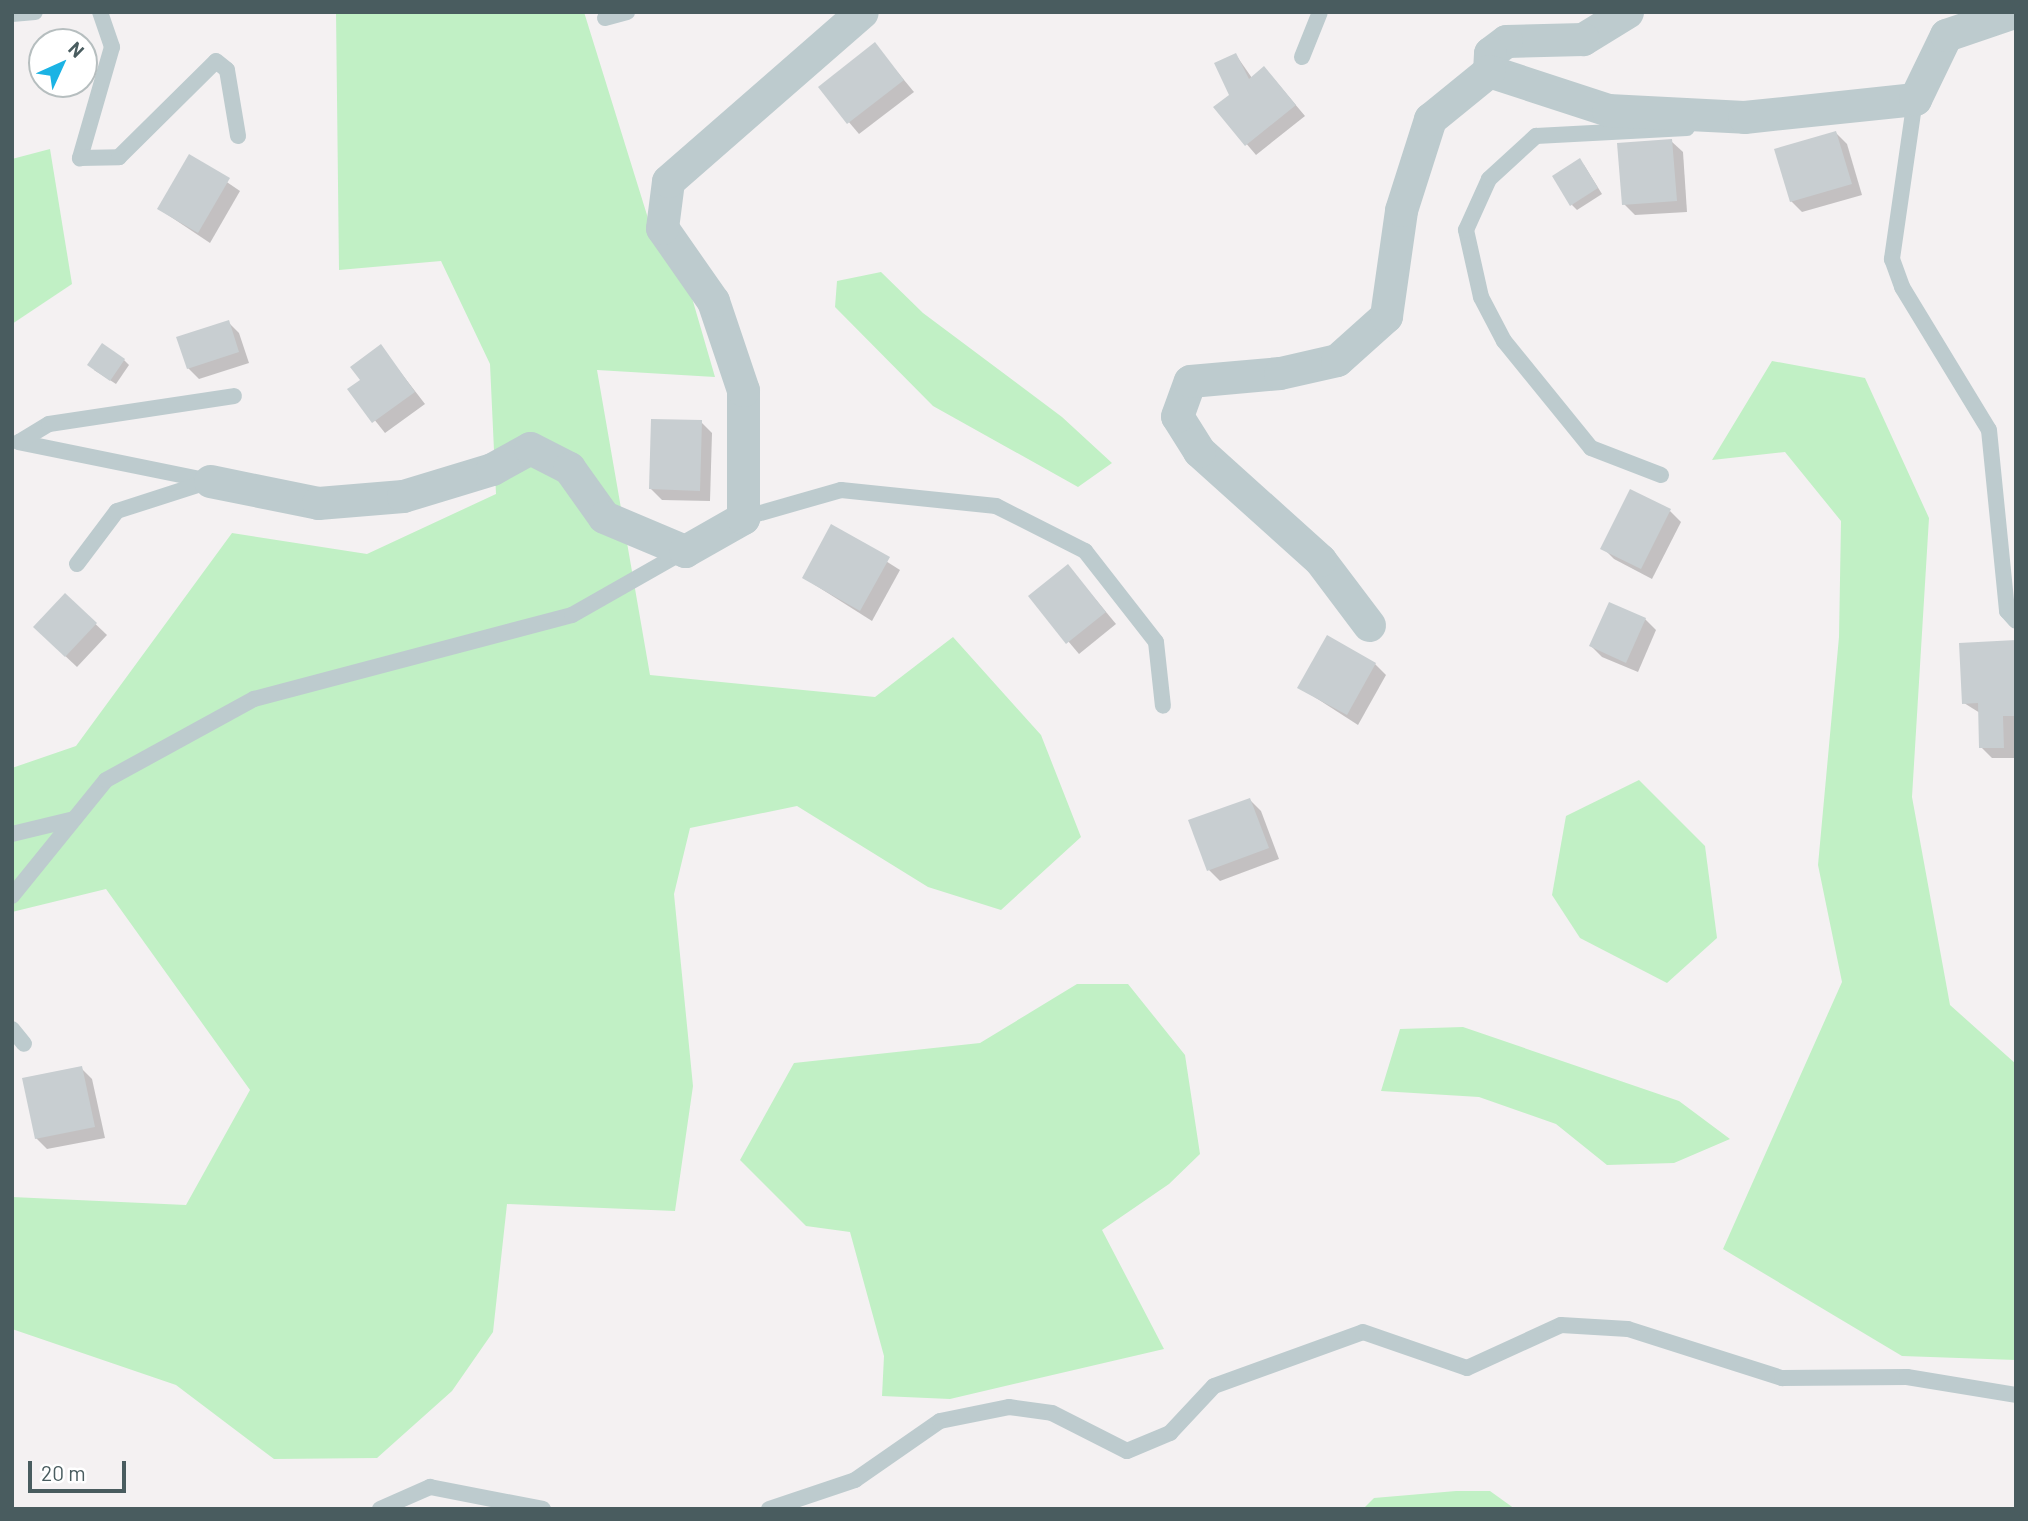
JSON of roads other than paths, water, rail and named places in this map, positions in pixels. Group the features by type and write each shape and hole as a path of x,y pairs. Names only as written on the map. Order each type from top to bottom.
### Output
{"street":[{"path":"210,481 318,503 403,496 492,469 530,448 569,468 604,517 685,551 743,518 743,390 713,301 662,228 668,181 862,12"},
{"path":"1369,625 1320,560 1199,451 1177,416 1190,381 1280,373 1337,360 1386,316 1401,210 1430,119 1489,71 1490,53 1506,41 1583,39 1627,12"},
{"path":"1489,71 1608,110 1744,117 1915,99 1946,35 2014,12"}],"lane":[{"path":"12,14 35,12"},
{"path":"100,12 112,47 80,158 119,157 216,61 227,69 238,136"},
{"path":"605,18 627,12"},
{"path":"1302,57 1320,12"},
{"path":"1915,99 1892,259 1902,287 1989,430 2007,611 2016,621"},
{"path":"1661,475 1591,448 1504,341 1481,296 1466,230 1489,179 1536,136 1713,127 1744,117"},
{"path":"16,444 48,424 234,396"},
{"path":"16,444 210,481"},
{"path":"77,564 117,511 210,481"},
{"path":"743,518 841,490 996,506 1085,551 1156,642 1163,706"},
{"path":"12,896 106,780 254,699 572,615 685,551"},
{"path":"12,834 74,819"},
{"path":"12,1029 24,1044"},
{"path":"769,1509 855,1480 940,1421 1009,1407 1052,1413 1127,1451 1170,1433 1214,1386 1363,1332 1467,1368 1561,1325 1628,1329 1782,1378 1907,1377 2016,1395"},
{"path":"380,1509 430,1487 543,1509"}]}
